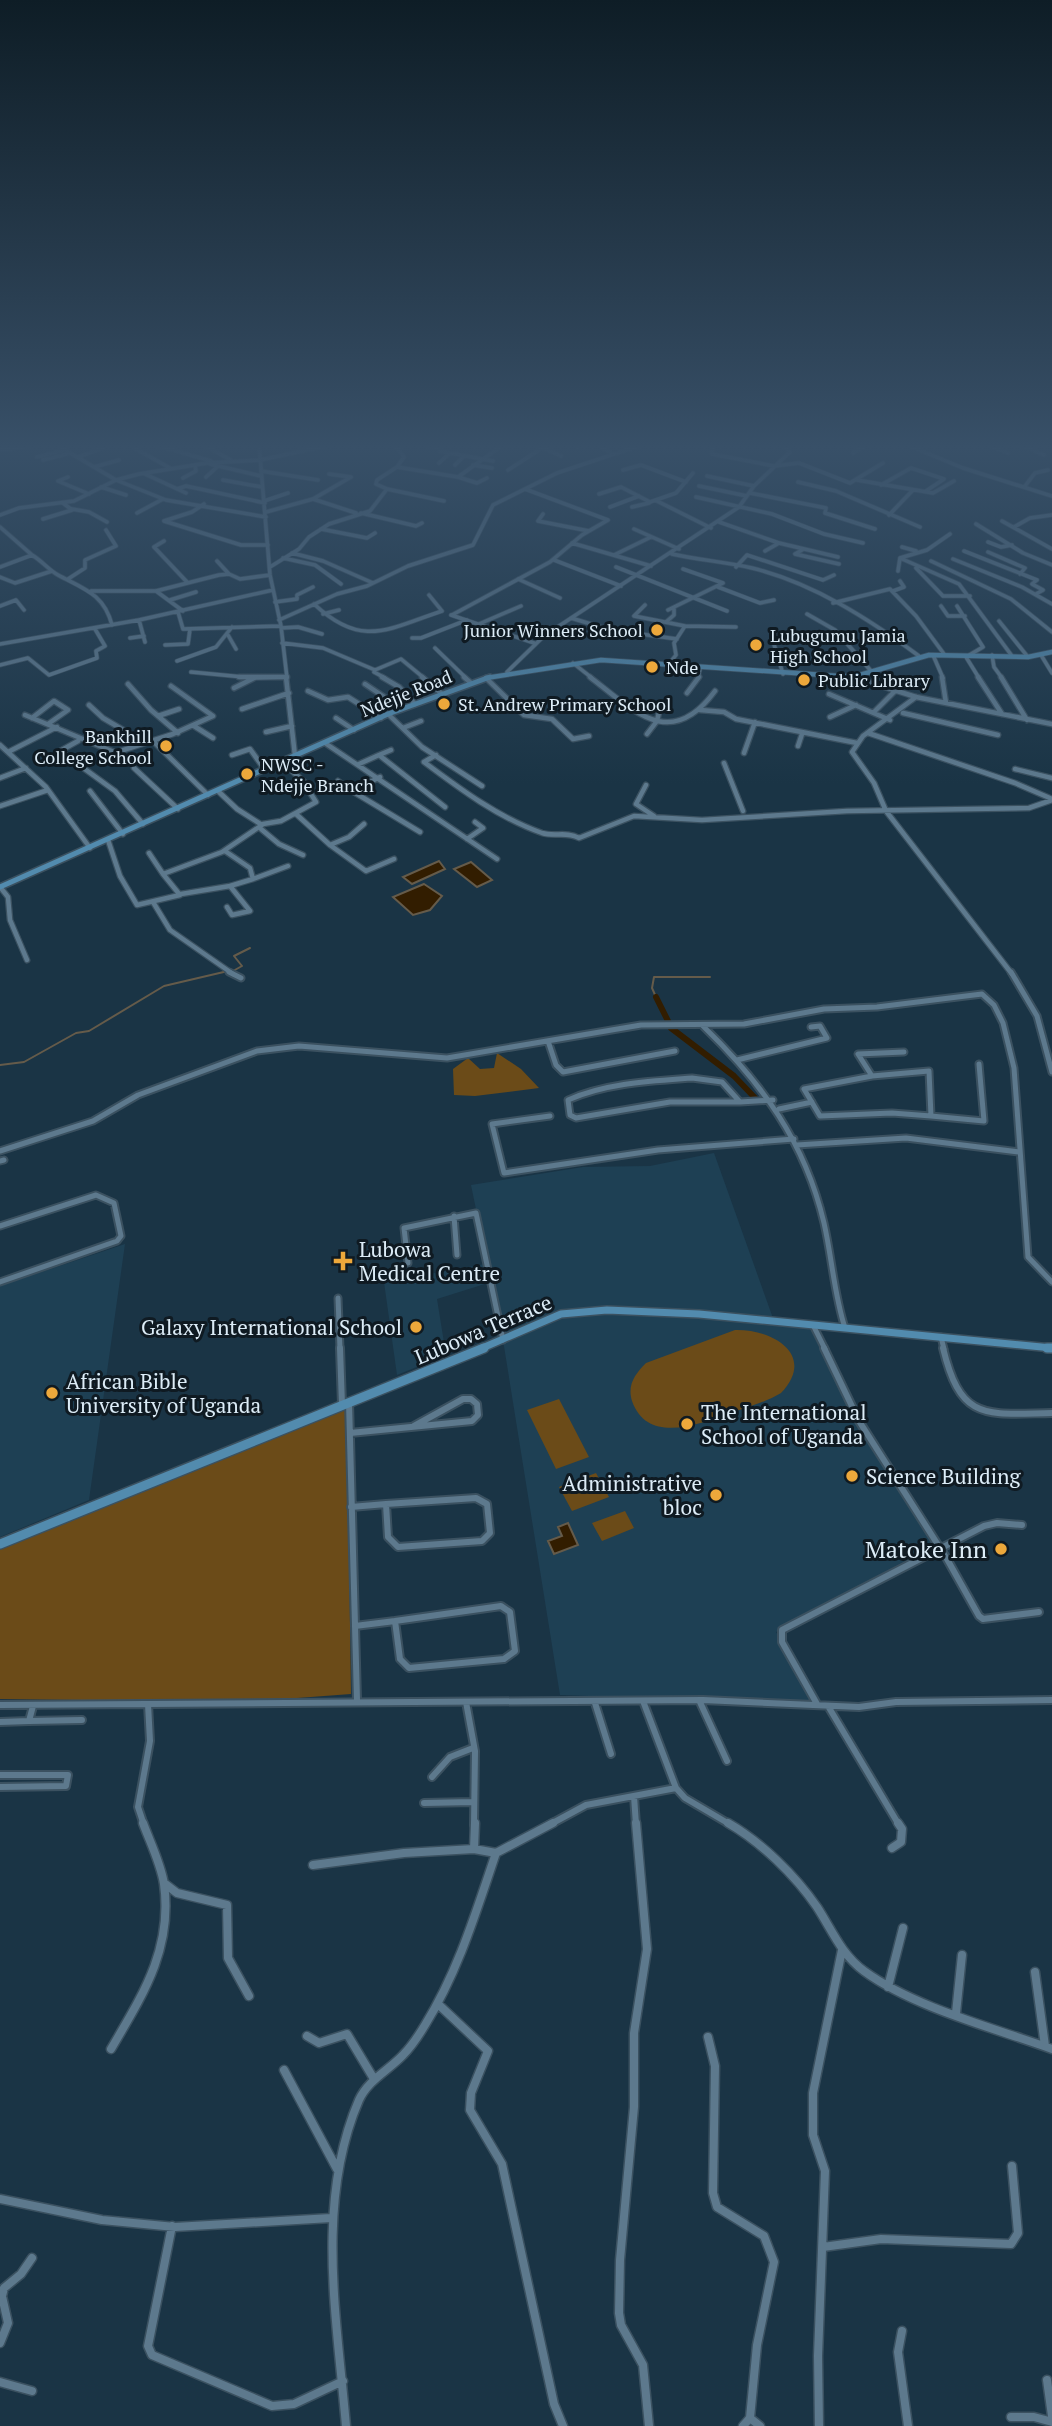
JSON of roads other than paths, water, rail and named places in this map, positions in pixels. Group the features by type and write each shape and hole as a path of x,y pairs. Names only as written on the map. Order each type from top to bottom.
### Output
{"street":[{"path":"0,567 26,557"},
{"path":"36,557 49,565 52,571 91,591 103,602 112,625"},
{"path":"68,579 85,568 85,560 91,557"},
{"path":"168,557 174,570 187,582"},
{"path":"269,557 270,575 281,627 295,756"},
{"path":"308,557 373,583"},
{"path":"279,620 435,557"},
{"path":"452,615 557,557"},
{"path":"621,557 651,566"},
{"path":"508,672 534,643 666,557"},
{"path":"688,557 766,572 888,632 919,656"},
{"path":"736,567 745,557"},
{"path":"754,557 823,580 834,575"},
{"path":"809,557 839,564"},
{"path":"979,557 1037,580 1032,584 1043,590 1036,594"},
{"path":"1000,557 1025,568 1020,574"},
{"path":"270,566 283,558 315,565 341,584"},
{"path":"898,572 900,558 959,584 1012,656"},
{"path":"953,559 1036,594 1052,604"},
{"path":"554,560 621,586"},
{"path":"217,561 229,574 240,579 270,575"},
{"path":"931,561 1011,599 1052,632"},
{"path":"616,567 640,574 727,611"},
{"path":"916,568 943,596 970,596"},
{"path":"668,610 723,583 683,569"},
{"path":"0,577 15,583 52,571"},
{"path":"91,591 156,591 229,574"},
{"path":"518,579 561,598"},
{"path":"833,603 877,591 893,591 904,587 900,581"},
{"path":"275,602 298,599 298,595 313,587"},
{"path":"716,587 760,604 774,600"},
{"path":"1,643 95,629 274,590"},
{"path":"156,591 181,611 182,628 298,626 322,634"},
{"path":"893,591 944,654"},
{"path":"170,600 195,592"},
{"path":"429,595 442,611 534,643"},
{"path":"0,606 16,600 24,610"},
{"path":"314,604 332,621 340,620 351,629 369,634 442,611"},
{"path":"645,605 635,616 685,626 736,627"},
{"path":"479,624 520,606"},
{"path":"941,606 948,616 965,616"},
{"path":"957,606 983,646 967,657 1002,714"},
{"path":"666,622 674,615 674,607"},
{"path":"323,614 339,610"},
{"path":"807,614 835,630 872,671"},
{"path":"571,618 611,630 677,639"},
{"path":"139,620 145,642"},
{"path":"412,638 435,634 467,620"},
{"path":"999,621 1028,657"},
{"path":"668,665 676,655 677,639 685,626"},
{"path":"177,661 215,648 232,627"},
{"path":"0,665 28,658 50,675 97,658 96,651 105,646 95,629"},
{"path":"165,645 188,644 190,629"},
{"path":"775,634 773,641 781,659 783,674"},
{"path":"228,635 236,649"},
{"path":"130,638 144,636"},
{"path":"282,643 323,648 375,670 401,659 441,693"},
{"path":"215,648 218,657"},
{"path":"435,648 471,683"},
{"name":"Ndejje Road","path":"0,887 219,792 388,714 441,693 508,672 611,659 700,669 853,677 919,656 944,654 967,657 1028,657 1052,652"},
{"path":"933,655 943,680 946,703"},
{"path":"992,655 994,667 1017,699 1027,720"},
{"path":"1041,655 1052,673"},
{"path":"573,663 614,696 657,721 672,724 701,710 715,691"},
{"path":"687,693 698,681 700,669"},
{"path":"191,672 254,678 287,677"},
{"path":"374,672 399,687 415,704"},
{"path":"853,677 916,697 1052,724"},
{"path":"234,688 254,678"},
{"path":"486,678 524,715 552,719 573,739 589,736"},
{"path":"128,684 178,733"},
{"path":"365,684 402,709"},
{"path":"102,757 142,741 153,741 178,733 214,715 171,686"},
{"path":"874,712 896,690"},
{"path":"307,691 328,700 348,697 381,718"},
{"path":"242,709 289,693"},
{"path":"829,694 890,720"},
{"path":"916,697 903,713 869,733 852,752 874,783 886,811 1015,978 1037,1016 1052,1072"},
{"path":"32,718 54,701 68,710 48,724"},
{"path":"647,734 657,721 661,703"},
{"path":"89,705 103,718 142,741"},
{"path":"830,718 856,705"},
{"path":"158,716 178,709"},
{"path":"701,710 724,712 736,719 858,743"},
{"path":"903,713 998,735"},
{"path":"388,714 422,747 482,786"},
{"path":"25,715 114,752"},
{"path":"336,718 354,730"},
{"path":"403,728 421,721"},
{"path":"744,753 755,722"},
{"path":"194,726 213,738"},
{"path":"266,732 292,726"},
{"path":"10,751 57,727"},
{"path":"869,733 990,775 1052,800"},
{"path":"798,746 803,734"},
{"path":"78,741 60,751 115,791 143,825"},
{"path":"153,741 209,796"},
{"path":"325,743 380,777 426,814 497,859"},
{"path":"0,745 10,751 48,790 90,848"},
{"path":"232,755 251,749 265,771"},
{"path":"359,764 391,750"},
{"path":"379,755 444,807"},
{"path":"436,755 424,762 490,808 547,835 570,833 584,838 634,816 702,820 886,811 1029,808 1052,800"},
{"path":"163,874 225,850 262,827 281,821 316,802 310,788 283,763"},
{"path":"724,763 743,811"},
{"path":"0,778 26,768"},
{"path":"134,768 179,809"},
{"path":"1015,769 1052,778"},
{"path":"352,791 380,777"},
{"path":"338,781 420,831"},
{"path":"646,785 636,804 654,816"},
{"path":"0,806 48,790"},
{"path":"90,791 122,834"},
{"path":"219,792 279,844 303,855"},
{"path":"296,814 330,845 366,871 394,859"},
{"path":"467,839 483,828 475,822"},
{"path":"330,845 349,837 364,824"},
{"path":"108,840 120,876 139,905 181,894 230,886 288,866"},
{"path":"225,850 250,868 253,879"},
{"path":"149,853 181,894"},
{"path":"227,906 233,915 251,910 230,886"},
{"path":"0,887 8,897 10,920 27,960"},
{"path":"153,902 170,930 226,971 241,978"},
{"path":"0,1151 93,1121 138,1095 257,1051 299,1046 447,1058 641,1025 744,1024 824,1009 877,1007 982,994 999,1014 1017,1095 1028,1257 1052,1282"},
{"path":"702,1025 773,1100 796,1142 818,1198 832,1260 837,1304 845,1328"},
{"path":"737,1060 827,1038 820,1026 811,1027"},
{"path":"548,1041 556,1065 563,1072 675,1051"},
{"path":"872,1076 858,1054 904,1052"},
{"path":"931,1116 929,1071 872,1076 804,1089 820,1116 892,1113 984,1121 979,1064"},
{"path":"740,1102 722,1082 668,1078 568,1100 570,1115 576,1118 653,1103 740,1102 773,1100"},
{"path":"779,1109 812,1102"},
{"path":"550,1116 492,1124 504,1173 658,1150 796,1142 906,1138 1019,1152"},
{"path":"0,1226 96,1195 112,1199 118,1207 121,1236 108,1244 0,1282"},
{"path":"408,1263 404,1228 473,1212 478,1214 503,1340"},
{"path":"454,1216 457,1255"},
{"path":"338,1298 345,1403 350,1433 357,1700"},
{"name":"Lubowa Terrace","path":"0,1544 503,1340 553,1317 585,1311 699,1314 1052,1348"},
{"path":"813,1325 859,1422 983,1619 1040,1612"},
{"path":"941,1337 947,1365 961,1399 971,1409 985,1413 1052,1413"},
{"path":"350,1433 472,1421 478,1415 477,1404 471,1398 463,1399 414,1426"},
{"path":"351,1507 386,1504 480,1498 487,1504 491,1532 482,1541 398,1547 388,1537 386,1504"},
{"path":"817,1704 782,1642 782,1630 984,1526 997,1523 1021,1525"},
{"path":"355,1626 395,1620 501,1606 510,1612 515,1651 504,1658 409,1668 400,1659 395,1620"},
{"path":"0,1705 357,1700 595,1703 698,1700 828,1706 1052,1700"},
{"path":"698,1700 727,1761"},
{"path":"643,1701 676,1788 695,1805 755,1841 777,1861 816,1906 842,1950 888,1987 1048,2047"},
{"path":"466,1702 472,1717 474,1849"},
{"path":"595,1703 611,1754"},
{"path":"111,2049 144,1993 161,1952 165,1926 163,1884 138,1807 150,1741 148,1704"},
{"path":"29,1721 33,1706"},
{"path":"828,1706 844,1737 902,1829 904,1836 901,1843 891,1848"},
{"path":"0,1722 82,1720"},
{"path":"432,1777 450,1757 473,1748"},
{"path":"0,1775 68,1775 66,1786 0,1787"},
{"path":"313,1865 404,1853 474,1849 496,1853 586,1805 676,1788"},
{"path":"634,1796 648,1928 634,2033 634,2107 620,2260 619,2313 621,2325 643,2365 649,2426"},
{"path":"424,1803 473,1802"},
{"path":"346,2426 331,2267 331,2218 337,2169 360,2097 374,2079 408,2050 438,2004 456,1965 496,1853"},
{"path":"163,1884 181,1895 227,1905 228,1958 249,1996"},
{"path":"888,1987 903,1928"},
{"path":"819,2426 818,2356 825,2171 813,2135 813,2093 842,1950"},
{"path":"956,2013 962,1955"},
{"path":"1035,1972 1048,2047"},
{"path":"438,2004 488,2051 471,2092 470,2110 502,2164 554,2404 563,2426"},
{"path":"307,2036 319,2043 347,2034 374,2079"},
{"path":"708,2037 715,2066 713,2193 716,2207 764,2236 774,2262 757,2345 746,2422 760,2426"},
{"path":"284,2070 337,2169"},
{"path":"823,2247 881,2239 1011,2244 1018,2233 1012,2166"},
{"path":"0,2199 102,2220 172,2227 331,2218"},
{"path":"172,2227 148,2346 152,2355 272,2406 304,2400 343,2381"},
{"path":"0,2343 8,2323 2,2295 5,2280 21,2274 32,2258"},
{"path":"902,2331 898,2352 908,2426"},
{"path":"1047,2380 1052,2416"},
{"path":"0,2382 32,2391"},
{"path":"1011,2417 1034,2417 1052,2422"}],"waterway":[{"path":"233,971 242,966 234,956 250,948"},
{"path":"0,1065 24,1062 76,1033 89,1031 164,986 228,971"},
{"path":"656,997 652,988 654,977 710,977"},
{"path":"656,997 669,1023"},
{"path":"671,1028 734,1076 758,1101"}],"place":[{"name":"Junior Winners School","path":"657,630"},
{"name":"Lubugumu Jamia High School","path":"756,645"},
{"name":"Nde","path":"652,667"},
{"name":"Public Library","path":"804,680"},
{"name":"St. Andrew Primary School","path":"444,704"},
{"name":"Bankhill College School","path":"166,746"},
{"name":"NWSC - Ndejje Branch","path":"247,774"},
{"name":"Lubowa Medical Centre","path":"343,1261"},
{"name":"Galaxy International School","path":"416,1327"},
{"name":"African Bible University of Uganda","path":"52,1393"},
{"name":"The International School of Uganda","path":"687,1424"},
{"name":"Science Building","path":"852,1476"},
{"name":"Administrative bloc","path":"716,1495"},
{"name":"Matoke Inn","path":"1001,1549"}]}
